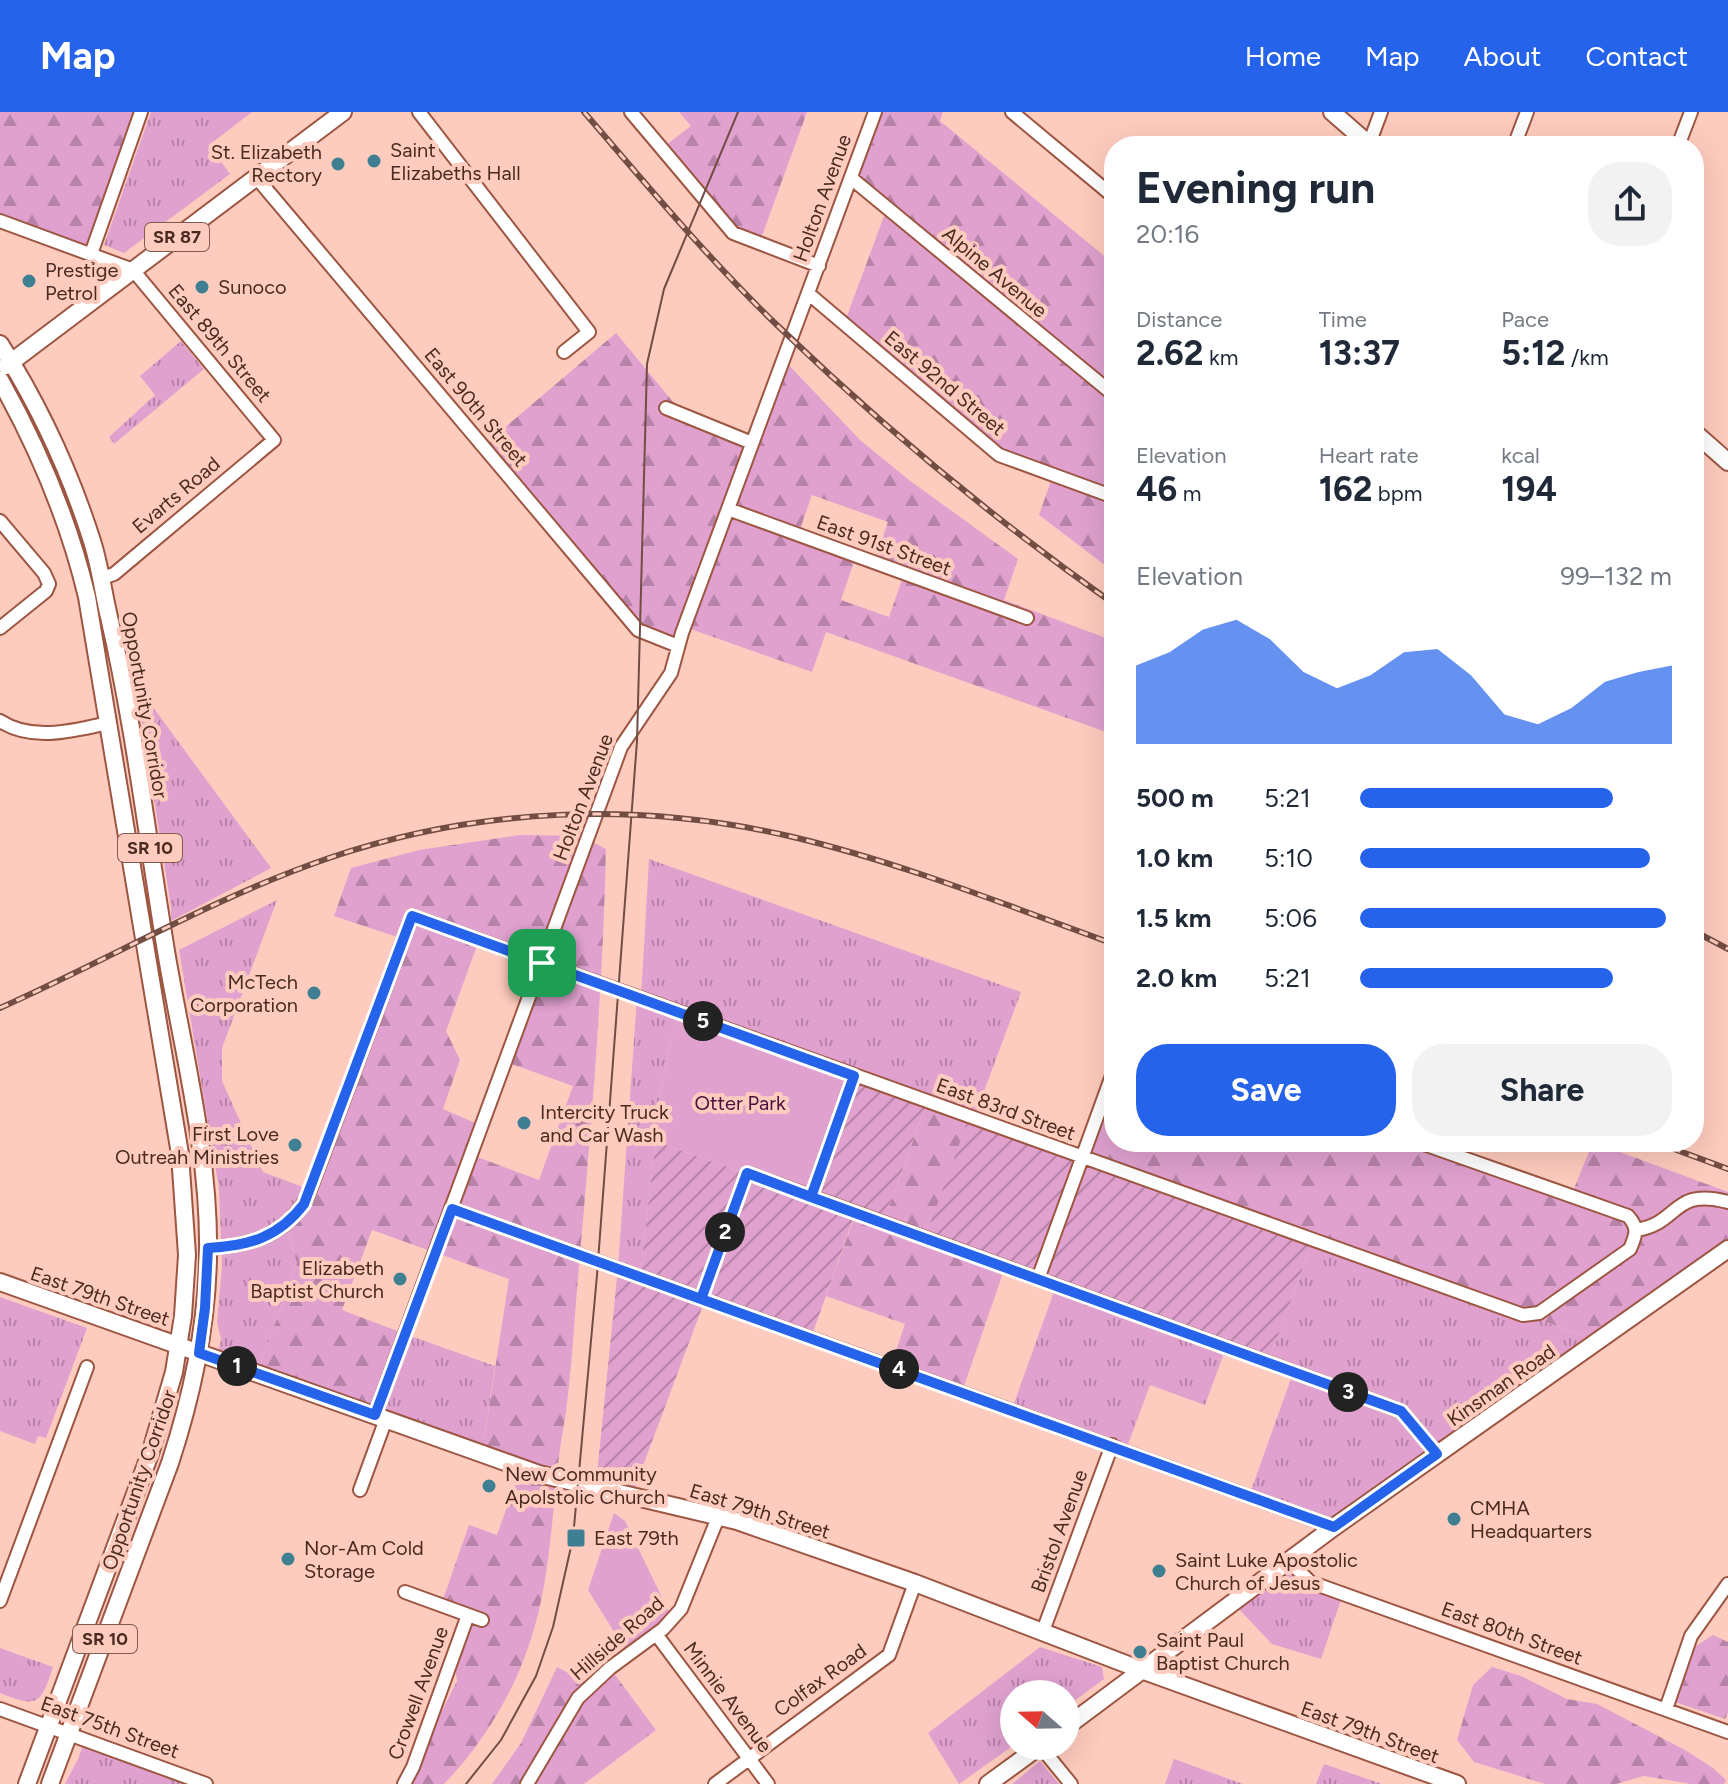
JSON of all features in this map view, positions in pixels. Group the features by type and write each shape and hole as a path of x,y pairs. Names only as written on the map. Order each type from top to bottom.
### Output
{"main road":[{"name":"SR 87","path":"6,366 343,112"},
{"path":"1332,112 1360,136"},
{"name":"Opportunity Corridor","path":"0,344 6,366 60,457 93,544 102,578 121,667 206,1189 208,1248 205,1308 190,1398 170,1463 50,1784"},
{"name":"Opportunity Corridor","path":"0,380 35,448 71,539 87,597 184,1180 187,1255 180,1346 161,1423 27,1784"},
{"path":"1704,439 1726,455"},
{"name":"Kinsman Road","path":"1080,1717 1334,1527 1728,1249"},
{"name":"East 79th Street","path":"0,1282 539,1474 719,1515 915,1583 1144,1671 1457,1784"},
{"path":"988,1784 1021,1760"}],"street":[{"path":"91,254 141,112"},
{"path":"419,112 589,332 564,352"},
{"path":"631,112 736,236 819,266"},
{"name":"Holton Avenue","path":"360,1490 380,1417 452,1209 621,747 671,673 678,646 875,112"},
{"path":"1012,112 1104,189"},
{"path":"1373,136 1381,112"},
{"path":"1518,136 1527,112"},
{"path":"1682,136 1691,112"},
{"name":"East 90th Street","path":"256,177 638,630 678,646"},
{"name":"Alpine Avenue","path":"851,178 1104,387"},
{"name":"East 89th Street","path":"0,221 133,270 274,440"},
{"name":"East 92nd Street","path":"809,294 999,455 1104,493"},
{"path":"666,408 752,443"},
{"name":"Evarts Road","path":"102,578 114,574 274,440"},
{"name":"East 91st Street","path":"728,509 1027,618"},
{"path":"0,521 44,573 49,584 46,591 0,628"},
{"path":"0,721 23,732 48,733 108,723"},
{"name":"East 83rd Street","path":"208,1248 241,1245 262,1239 287,1224 304,1204 412,916 1523,1315 1539,1313 1630,1249 1636,1230"},
{"path":"811,1197 854,1076"},
{"path":"1038,1279 1104,1097"},
{"path":"1446,1152 1628,1216 1636,1224 1636,1230 1653,1227 1692,1198 1706,1197 1728,1202"},
{"path":"701,1299 747,1173 1401,1411 1437,1454"},
{"path":"452,1209 1334,1527"},
{"path":"0,1601 87,1367"},
{"name":"Bristol Avenue","path":"1043,1631 1112,1445"},
{"name":"Hillside Road","path":"527,1784 578,1698 610,1668 656,1634 685,1602 719,1515"},
{"name":"East 80th Street","path":"1290,1562 1310,1582 1728,1732"},
{"name":"Colfax Road","path":"715,1784 889,1655 915,1583"},
{"path":"1666,1709 1691,1636 1728,1584"},
{"path":"405,1592 482,1620"},
{"name":"Crowell Avenue","path":"404,1784 468,1615"},
{"name":"Minnie Avenue","path":"656,1634 768,1784"},
{"name":"East 75th Street","path":"0,1709 198,1783"},
{"path":"1051,1760 1071,1784"}],"green space":[{"path":"0,112 141,112 91,254 0,221"},
{"path":"151,112 252,112 209,145 230,174 124,253 104,245"},
{"path":"679,112 807,112 759,244 736,236 662,148 691,126"},
{"path":"875,112 943,112 940,121 1104,256 1104,564 1039,515 1053,475 999,455 844,324 887,208 851,178"},
{"path":"616,333 674,403 673,413 752,443 784,360 860,440 909,480 1018,559 1004,600 1104,637 1104,731 826,632 812,672 685,627 678,646 640,631 483,446","holes":["812,495 888,522 874,563 904,574 889,617 841,600 856,556 798,535"]},
{"path":"181,341 204,369 114,444 109,437 155,395 140,376"},
{"path":"136,684 271,868 171,921 171,907"},
{"path":"520,835 581,836 606,849 596,1058 573,1346 545,1579 536,1623 514,1683 483,1737 444,1784 405,1784 457,1681 453,1653 467,1616 441,1605 469,1525 497,1535 521,1468 482,1453 509,1279 372,1230 342,1310 405,1334 375,1415 257,1373 297,1264 287,1224 300,1209 403,939 334,916 351,868 419,850","holes":["479,940 541,963 506,1062 573,1086 539,1180 472,1155 482,1126 443,1109 460,1060 446,1031"]},
{"path":"649,859 1021,992 974,1118 677,1012 656,1114 640,1277 618,1268 637,997 641,998"},
{"path":"277,900 222,1048 222,1081 263,1172 311,1190 287,1224 297,1264 257,1373 217,1359 221,1339 217,1322 222,1266 219,1189 179,950"},
{"name":"Otter Park","path":"677,1012 854,1076 811,1197 666,1145 656,1137 656,1114"},
{"path":"854,1076 927,1102 883,1223 855,1214 811,1338 705,1300 632,1495 593,1486 597,1474 618,1268 640,1276 656,1137 666,1145 811,1197"},
{"path":"1104,1097 1104,1152 1466,1152 1573,1191 1589,1152 1620,1152 1728,1192 1728,1249 1599,1341 1082,1157"},
{"path":"927,1102 969,1117 1005,1267 962,1392 891,1366 905,1324 826,1296 856,1213 883,1223"},
{"path":"969,1117 1313,1240 1268,1363 925,1238"},
{"path":"1313,1240 1599,1341 1334,1527 1249,1496 1293,1373 1268,1363"},
{"path":"1056,1286 1226,1348 1205,1405 1150,1385 1126,1450 1012,1409"},
{"path":"0,1297 87,1328 46,1438 38,1436 35,1444 0,1431"},
{"path":"405,1334 495,1366 482,1453 375,1415"},
{"path":"614,1513 625,1521 671,1616 626,1651 588,1590"},
{"path":"1290,1562 1310,1582 1343,1594 1321,1659 1272,1644 1234,1604"},
{"path":"1713,1635 1728,1642 1728,1713 1725,1719 1669,1700 1685,1653"},
{"path":"1040,1647 1102,1667 1104,1679 1080,1697 1080,1680 1000,1680 1000,1755 959,1784 928,1733"},
{"path":"0,1648 53,1667 37,1700 23,1701 0,1693"},
{"path":"557,1667 591,1685 610,1668 656,1730 584,1784 492,1784 521,1743"},
{"path":"1492,1667 1521,1676 1567,1699 1597,1704 1685,1750 1726,1780 1724,1784 1691,1784 1644,1776 1616,1784 1545,1784 1474,1762 1457,1740 1473,1685"},
{"path":"85,1739 193,1784 65,1784"},
{"path":"1174,1759 1243,1784 1165,1784"},
{"path":"1040,1761 1059,1784 1012,1784"},
{"path":"1324,1764 1382,1784 1316,1784"}],"tram line":[{"path":"466,1784 501,1740 536,1676 553,1627 573,1538 597,1275 637,741 647,364 664,289 738,112"}],"railway":[{"path":"584,112 679,222 779,327 900,437 983,506 1104,597"},
{"path":"0,1008 245,891 329,858 443,828 501,819 560,815 618,814 677,818 735,825 793,837 915,872 1104,940"},
{"path":"1704,936 1728,949"},
{"path":"1682,1152 1728,1169"}],"place":[{"name":"Saint Elizabeths Hall","path":"374,161"},
{"name":"St. Elizabeth Rectory","path":"338,164"},
{"name":"Prestige Petrol","path":"29,281"},
{"name":"Sunoco","path":"202,287"},
{"name":"McTech Corporation","path":"314,993"},
{"name":"Intercity Truck and Car Wash","path":"524,1123"},
{"name":"First Love Outreah Ministries","path":"295,1145"},
{"name":"Elizabeth Baptist Church","path":"400,1279"},
{"name":"New Community Apolstolic Church","path":"489,1486"},
{"name":"CMHA Headquarters","path":"1454,1519"},
{"name":"East 79th","path":"576,1538"},
{"name":"Nor-Am Cold Storage","path":"288,1559"},
{"name":"Saint Luke Apostolic Church of Jesus","path":"1159,1571"},
{"name":"Saint Paul Baptist Church","path":"1140,1652"}],"route":[{"path":"542,963 412,916 304,1204 287,1224 262,1239 241,1245 208,1248 199,1353 375,1415 452,1209 701,1299 747,1173 811,1197 1401,1411 1437,1454 1334,1527 701,1299 704,1291 747,1173 756,1177 811,1197 854,1076 542,963"}]}
